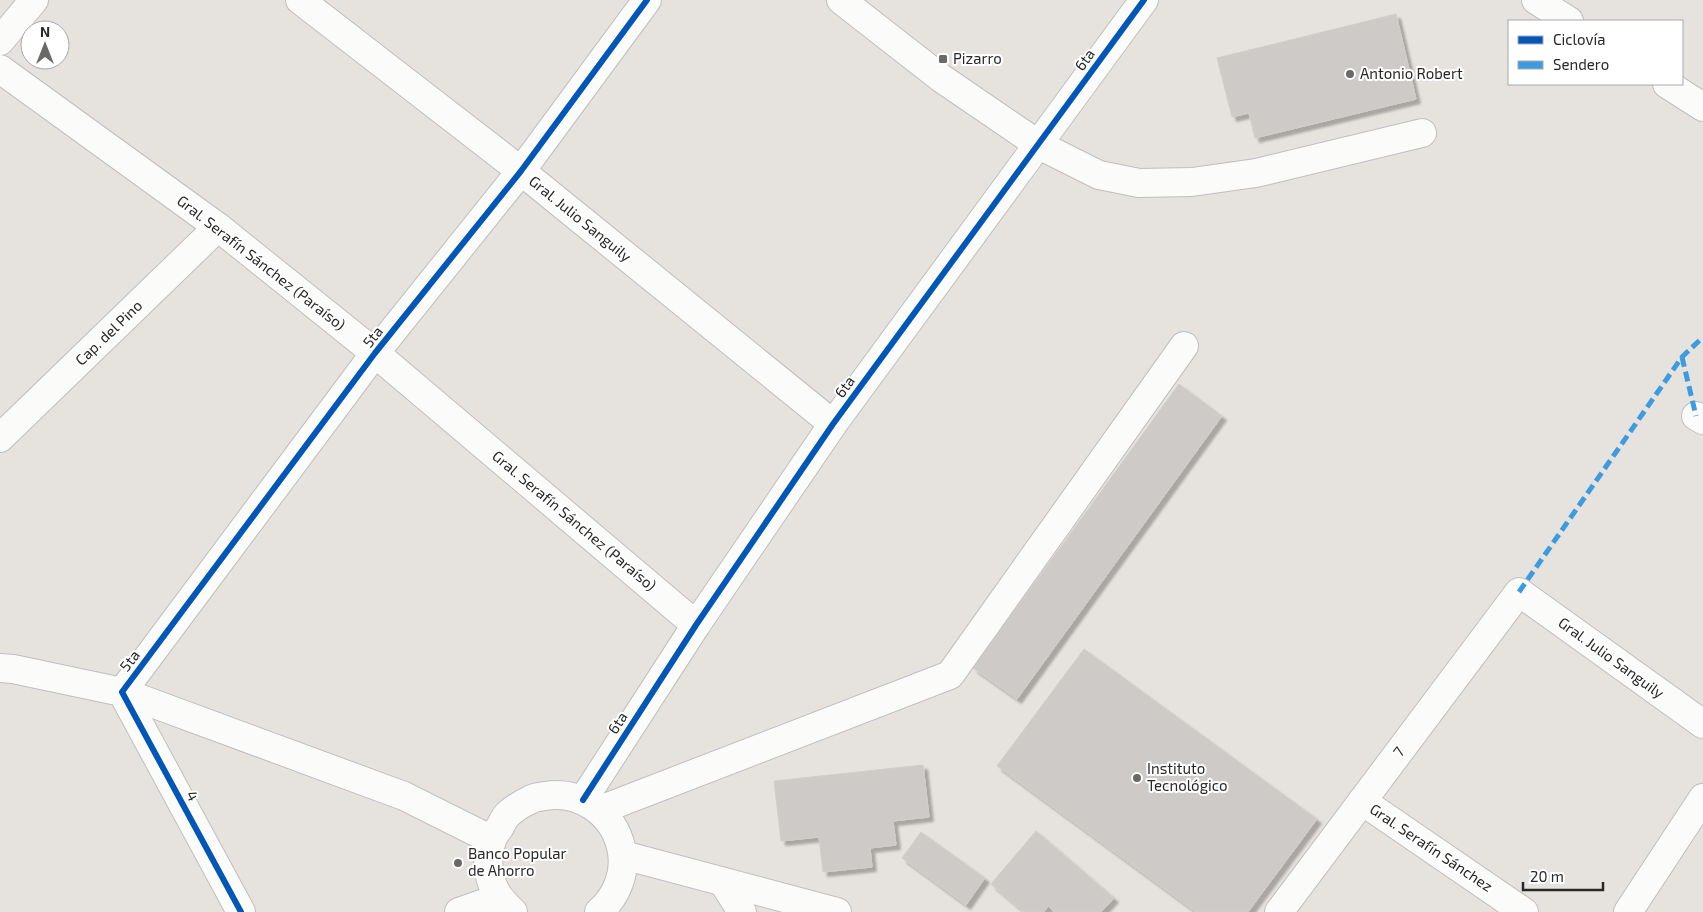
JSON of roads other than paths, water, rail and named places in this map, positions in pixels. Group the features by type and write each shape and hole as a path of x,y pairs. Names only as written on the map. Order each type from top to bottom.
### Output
{"street":[{"path":"0,41 34,0"},
{"name":"Gral. Julio Sanguily","path":"300,0 521,171 833,424"},
{"name":"5ta","path":"122,692 375,353 521,171 648,0"},
{"path":"841,0 941,78 1039,145 1099,175 1138,183 1192,182 1256,173 1422,133"},
{"name":"6ta","path":"591,805 696,625 833,424 1144,0"},
{"path":"1536,0 1567,20"},
{"name":"Gral. Serafín Sánchez (Paraíso)","path":"0,69 218,227 375,353 696,625"},
{"path":"1669,85 1703,107"},
{"name":"Cap. del Pino","path":"0,438 218,227"},
{"path":"591,805 950,675 1184,346"},
{"name":"Gral. Julio Sanguily","path":"1519,592 1703,724"},
{"name":"7","path":"1279,912 1519,592"},
{"path":"0,668 13,669 122,692 404,796 492,840"},
{"name":"4","path":"122,692 241,912"},
{"path":"459,912 506,905 493,886 490,873 489,856 492,840 507,815 531,799 555,794 591,805 611,823 619,837 623,855 621,876 615,893 607,905 599,912"},
{"path":"1628,912 1703,798"},
{"name":"Gral. Serafín Sánchez","path":"1362,801 1524,912"},
{"path":"623,855 837,912"},
{"path":"723,882 742,912"}],"place":[{"name":"Pizarro","path":"943,59"},
{"name":"Antonio Robert","path":"1350,74"},
{"name":"Instituto Tecnológico","path":"1137,778"},
{"name":"Banco Popular de Ahorro","path":"458,863"}]}
